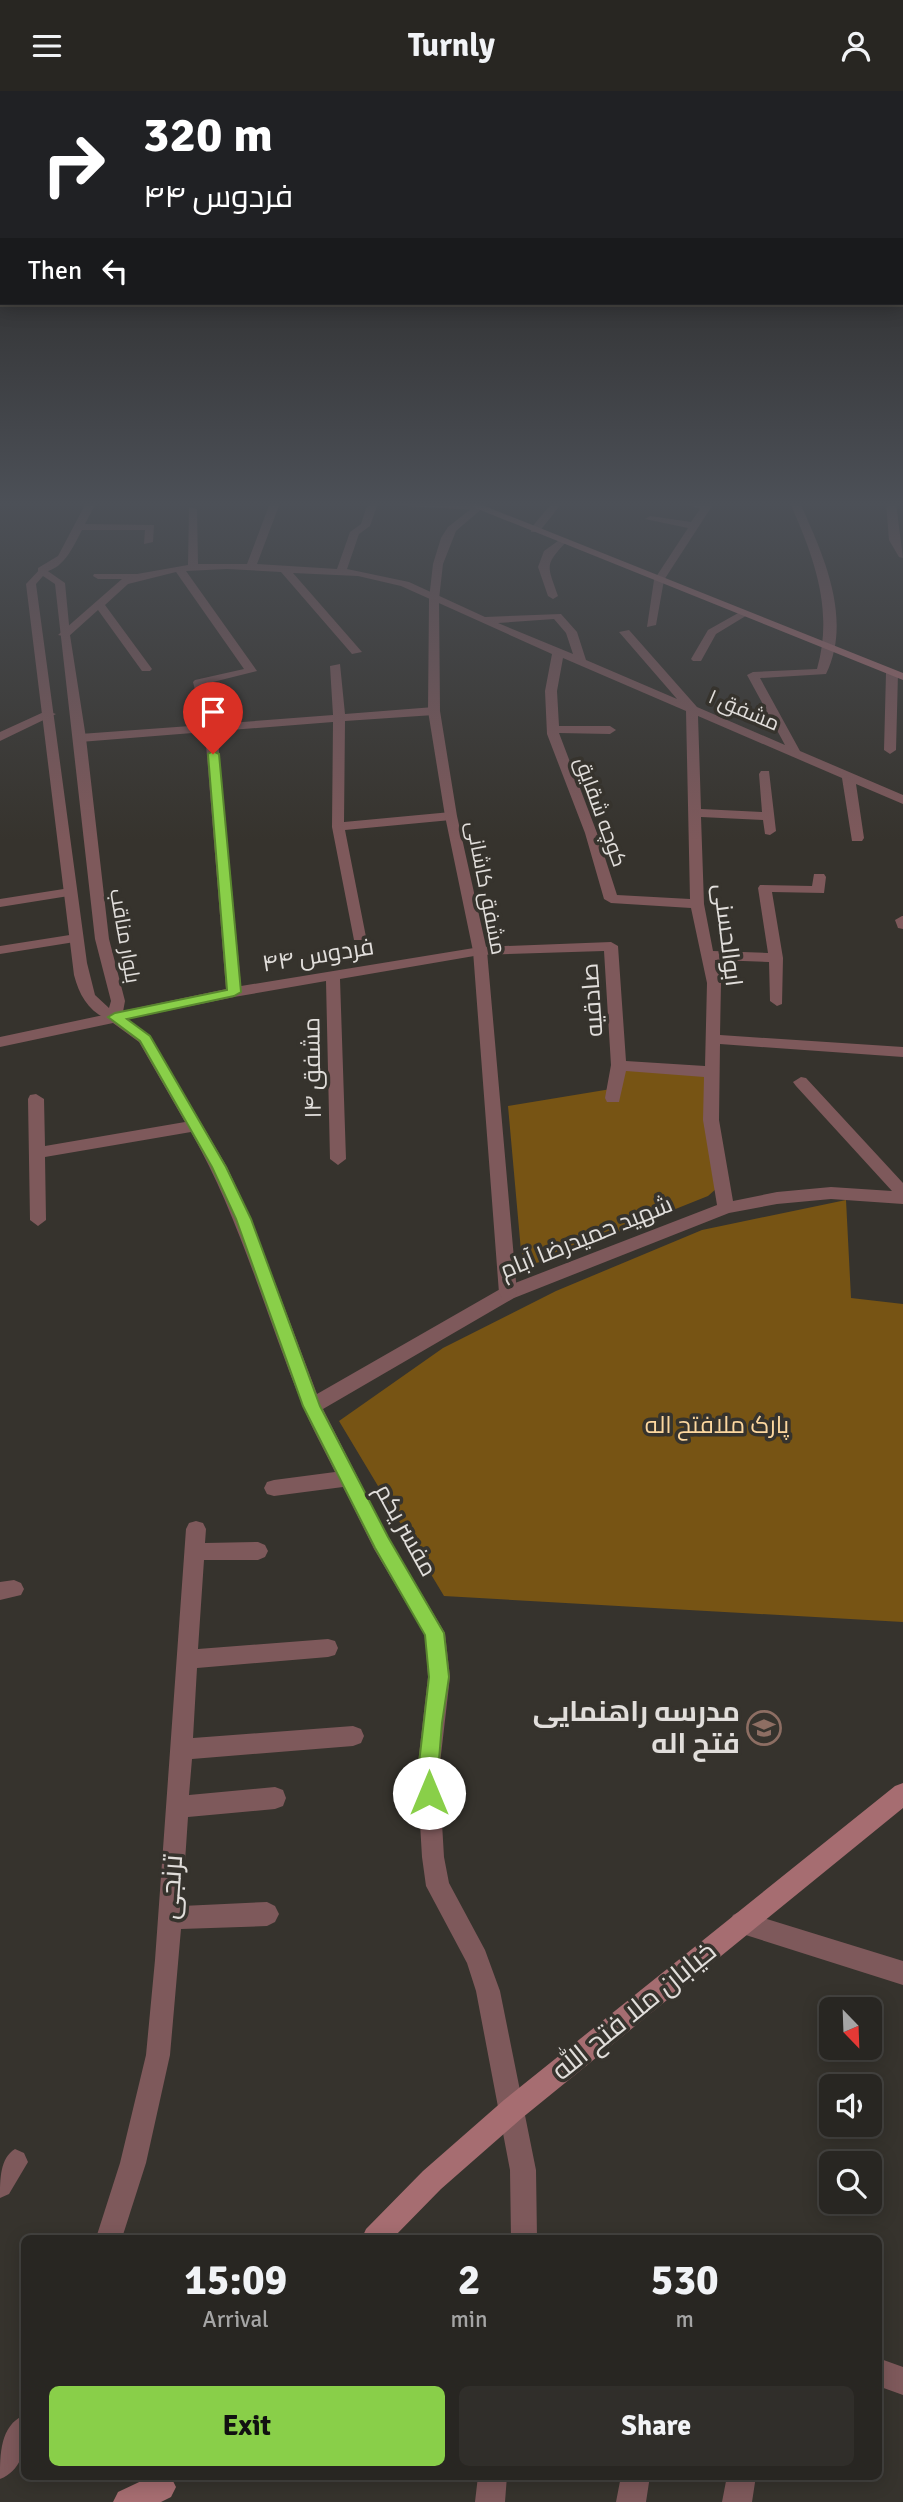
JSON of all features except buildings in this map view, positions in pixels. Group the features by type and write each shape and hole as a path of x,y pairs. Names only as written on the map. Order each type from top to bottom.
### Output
{"main road":[{"path":"748,616 897,675"},
{"name":"خیابان ملا فتح الله","path":"378,2235 432,2180 513,2109 903,1794"},
{"path":"128,2502 159,2492"}],"street":[{"name":"بلوار مناقب","path":"36,616 50,715 51,750 86,993 94,1006 115,1017 118,1000 102,939 80,738 63,616"},
{"name":"مشفق ۱","path":"64,635 86,616"},
{"path":"107,616 146,669"},
{"path":"212,616 251,671 199,682 211,728 234,992"},
{"path":"324,616 356,652"},
{"name":"مشفق کاشانی","path":"434,616 433,711 450,816 480,951 508,1293"},
{"name":"مشفق ۱","path":"473,616 903,800"},
{"path":"484,620 557,616 571,632 581,662"},
{"path":"651,625 653,616"},
{"path":"697,659 712,632 741,616"},
{"path":"794,751 753,675 822,672 831,648 828,616"},
{"path":"625,632 692,709"},
{"name":"کوچه شقایق","path":"558,652 551,691 552,729 591,833 611,899 698,904"},
{"path":"335,666 340,719 338,827 359,937"},
{"path":"890,750 897,675"},
{"name":"ابوالحسنی","path":"692,709 698,904 706,955 714,983 711,1120 726,1208"},
{"path":"80,738 433,711"},
{"path":"0,737 50,715"},
{"path":"552,729 610,730"},
{"path":"765,774 769,831"},
{"path":"848,775 857,838"},
{"path":"696,813 768,816"},
{"path":"338,827 450,816"},
{"path":"777,1001 776,958 765,888 819,890 819,877"},
{"path":"0,904 70,892"},
{"path":"0,950 76,938"},
{"name":"صادقیه","path":"480,951 611,946 619,1065 613,1098"},
{"name":"فردوس ۴۴","path":"0,1042 234,992 480,951"},
{"path":"706,955 776,958"},
{"name":"مشفق ۱۴","path":"333,976 338,1159"},
{"name":"مفسر یکم","path":"115,1017 145,1039 196,1126 243,1219 312,1406 381,1543 435,1633 439,1677 428,1772 433,1857 439,1887 477,1958 488,1991 513,2109 530,2235"},
{"path":"712,1039 903,1052"},
{"path":"619,1065 711,1072"},
{"path":"802,1082 903,1193"},
{"path":"36,1099 38,1220"},
{"path":"37,1153 196,1126"},
{"name":"شهید حمیدرضا آبام","path":"312,1406 508,1293 726,1208 777,1198 831,1192 903,1198"},
{"path":"274,1488 348,1478"},
{"name":"ترنجی","path":"110,2235 132,2163 158,2055 167,1960 195,1541 258,1551"},
{"path":"187,1659 328,1648"},
{"path":"181,1749 353,1736"},
{"path":"177,1807 275,1798"},
{"path":"168,1918 267,1915"},
{"path":"741,1923 903,1973"},
{"path":"0,2185 15,2162"},
{"path":"882,2373 903,2381"},
{"path":"0,2465 21,2434"},
{"path":"490,2502 493,2480"},
{"path":"631,2502 635,2480"},
{"path":"737,2502 741,2480"}],"green space":[{"path":"621,1067 708,1074 717,1188 708,1196 548,1260 528,1265 521,1251 508,1106 611,1089"},
{"name":"پارک ملافتح اله","path":"846,1200 851,1298 903,1304 903,1622 444,1596 339,1421 443,1348 556,1291 702,1230"}],"place":[{"name":"مدرسه راهنمایی فتح اله","path":"764,1728"}],"route":[{"path":"213,754 234,992 115,1017 145,1039 219,1167 243,1219 312,1406 381,1543 435,1633 439,1677 432,1723 429,1793"}]}
